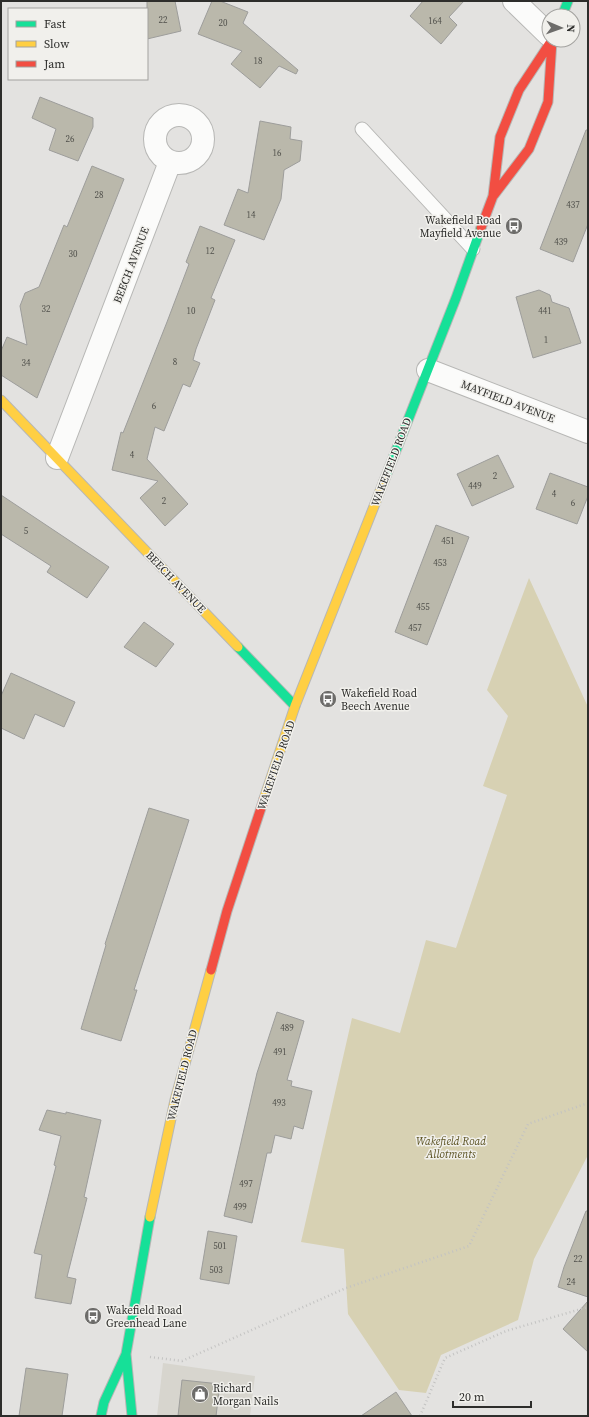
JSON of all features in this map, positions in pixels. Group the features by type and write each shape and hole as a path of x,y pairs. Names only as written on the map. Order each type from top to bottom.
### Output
{"main road":[{"name":"WAKEFIELD ROAD","path":"101,1416 104,1402 126,1354 150,1217 176,1093 227,911 295,706 428,370 493,196 500,137 519,90 547,48"},
{"name":"WAKEFIELD ROAD","path":"493,196 529,149 548,102 551,48"},
{"name":"BEECH AVENUE","path":"1,400 295,706"},
{"name":"WAKEFIELD ROAD","path":"126,1354 132,1416"}],"street":[{"path":"514,1 541,27"},
{"name":"BEECH AVENUE","path":"57,458 170,162"},
{"name":"MAYFIELD AVENUE","path":"428,370 588,432"}],"lane":[{"path":"362,129 473,249"}],"path":[{"path":"126,1354 182,1361 346,1288 469,1246 528,1124 588,1103"},
{"path":"420,1416 445,1358 506,1331 588,1307"}],"shaded area":[{"path":"163,1363 255,1376 250,1416 157,1416"}],"green space":[{"name":"Wakefield Road Allotments","path":"529,578 588,707 588,1155 534,1259 518,1320 441,1355 426,1393 399,1390 348,1314 344,1249 301,1242 352,1018 400,1033 426,940 456,948 507,795 483,786 508,716 487,690"}],"building":[{"path":"147,1 175,1 181,31 148,39"},
{"path":"212,1 220,1 248,12 243,23 298,70 296,74 279,66 260,88 231,64 242,51 198,34"},
{"path":"423,1 464,1 449,17 457,25 441,44 410,16"},
{"path":"40,97 93,118 93,127 78,161 49,150 56,129 32,118"},
{"path":"260,121 291,127 290,139 302,141 300,161 284,170 281,199 264,240 224,225 238,189 248,193"},
{"path":"586,130 588,130 588,224 573,262 540,249"},
{"path":"92,166 124,179 37,398 1,375 1,351 7,337 27,345 20,306 25,293 39,287 64,225 67,227"},
{"path":"200,226 235,240 211,298 215,300 196,349 193,360 200,363 190,387 183,384 164,431 155,427 147,459 188,504 165,526 140,498 158,481 112,470 121,432 123,433 167,322 189,264 186,262"},
{"path":"539,290 550,295 552,302 569,308 581,343 533,358 516,297"},
{"path":"498,455 514,487 472,506 457,474"},
{"path":"550,473 588,487 588,496 577,524 536,509"},
{"path":"1,495 109,567 87,598 47,572 51,566 1,534"},
{"path":"436,525 469,537 427,645 395,632"},
{"path":"144,622 174,644 156,667 124,647"},
{"path":"11,673 75,702 64,727 35,714 24,739 1,728 1,696"},
{"path":"149,808 189,820 134,990 137,990 121,1041 81,1029 106,945 105,944"},
{"path":"277,1012 304,1021 287,1080 292,1081 291,1086 312,1091 303,1129 294,1126 291,1139 275,1135 271,1153 267,1153 252,1223 224,1216 257,1073"},
{"path":"47,1110 66,1114 66,1112 101,1120 84,1197 87,1198 67,1277 76,1279 71,1304 35,1298 42,1255 34,1253 56,1166 54,1165 61,1136 39,1130"},
{"path":"586,1211 588,1211 588,1297 558,1287 564,1267"},
{"path":"208,1231 237,1236 229,1284 200,1279"},
{"path":"588,1301 588,1352 563,1329"},
{"path":"26,1368 68,1374 62,1416 19,1416"},
{"name":"Richard Morgan Nails","path":"182,1380 220,1384 216,1416 178,1416"},
{"path":"396,1392 412,1416 361,1416"}],"traffic: fast":[{"path":"565,8 568,1"},
{"path":"384,481 456,298 481,228"},
{"path":"238,647 295,706"},
{"path":"101,1416 104,1402 126,1354 150,1217"},
{"path":"126,1354 132,1416"}],"traffic: slow":[{"path":"1,400 238,647"},
{"path":"264,799 295,706 384,481"},
{"path":"150,1217 175,1100 211,970"}],"traffic: jam":[{"path":"481,228 493,196 500,137 519,90 547,48"},
{"path":"494,195 529,149 548,102 552,48"},
{"path":"211,970 227,911 264,799"}],"place":[{"name":"Wakefield Road Mayfield Avenue","path":"514,226"},
{"name":"Wakefield Road Beech Avenue","path":"328,699"},
{"name":"Wakefield Road Greenhead Lane","path":"93,1316"},
{"name":"Richard Morgan Nails","path":"200,1394"}]}
